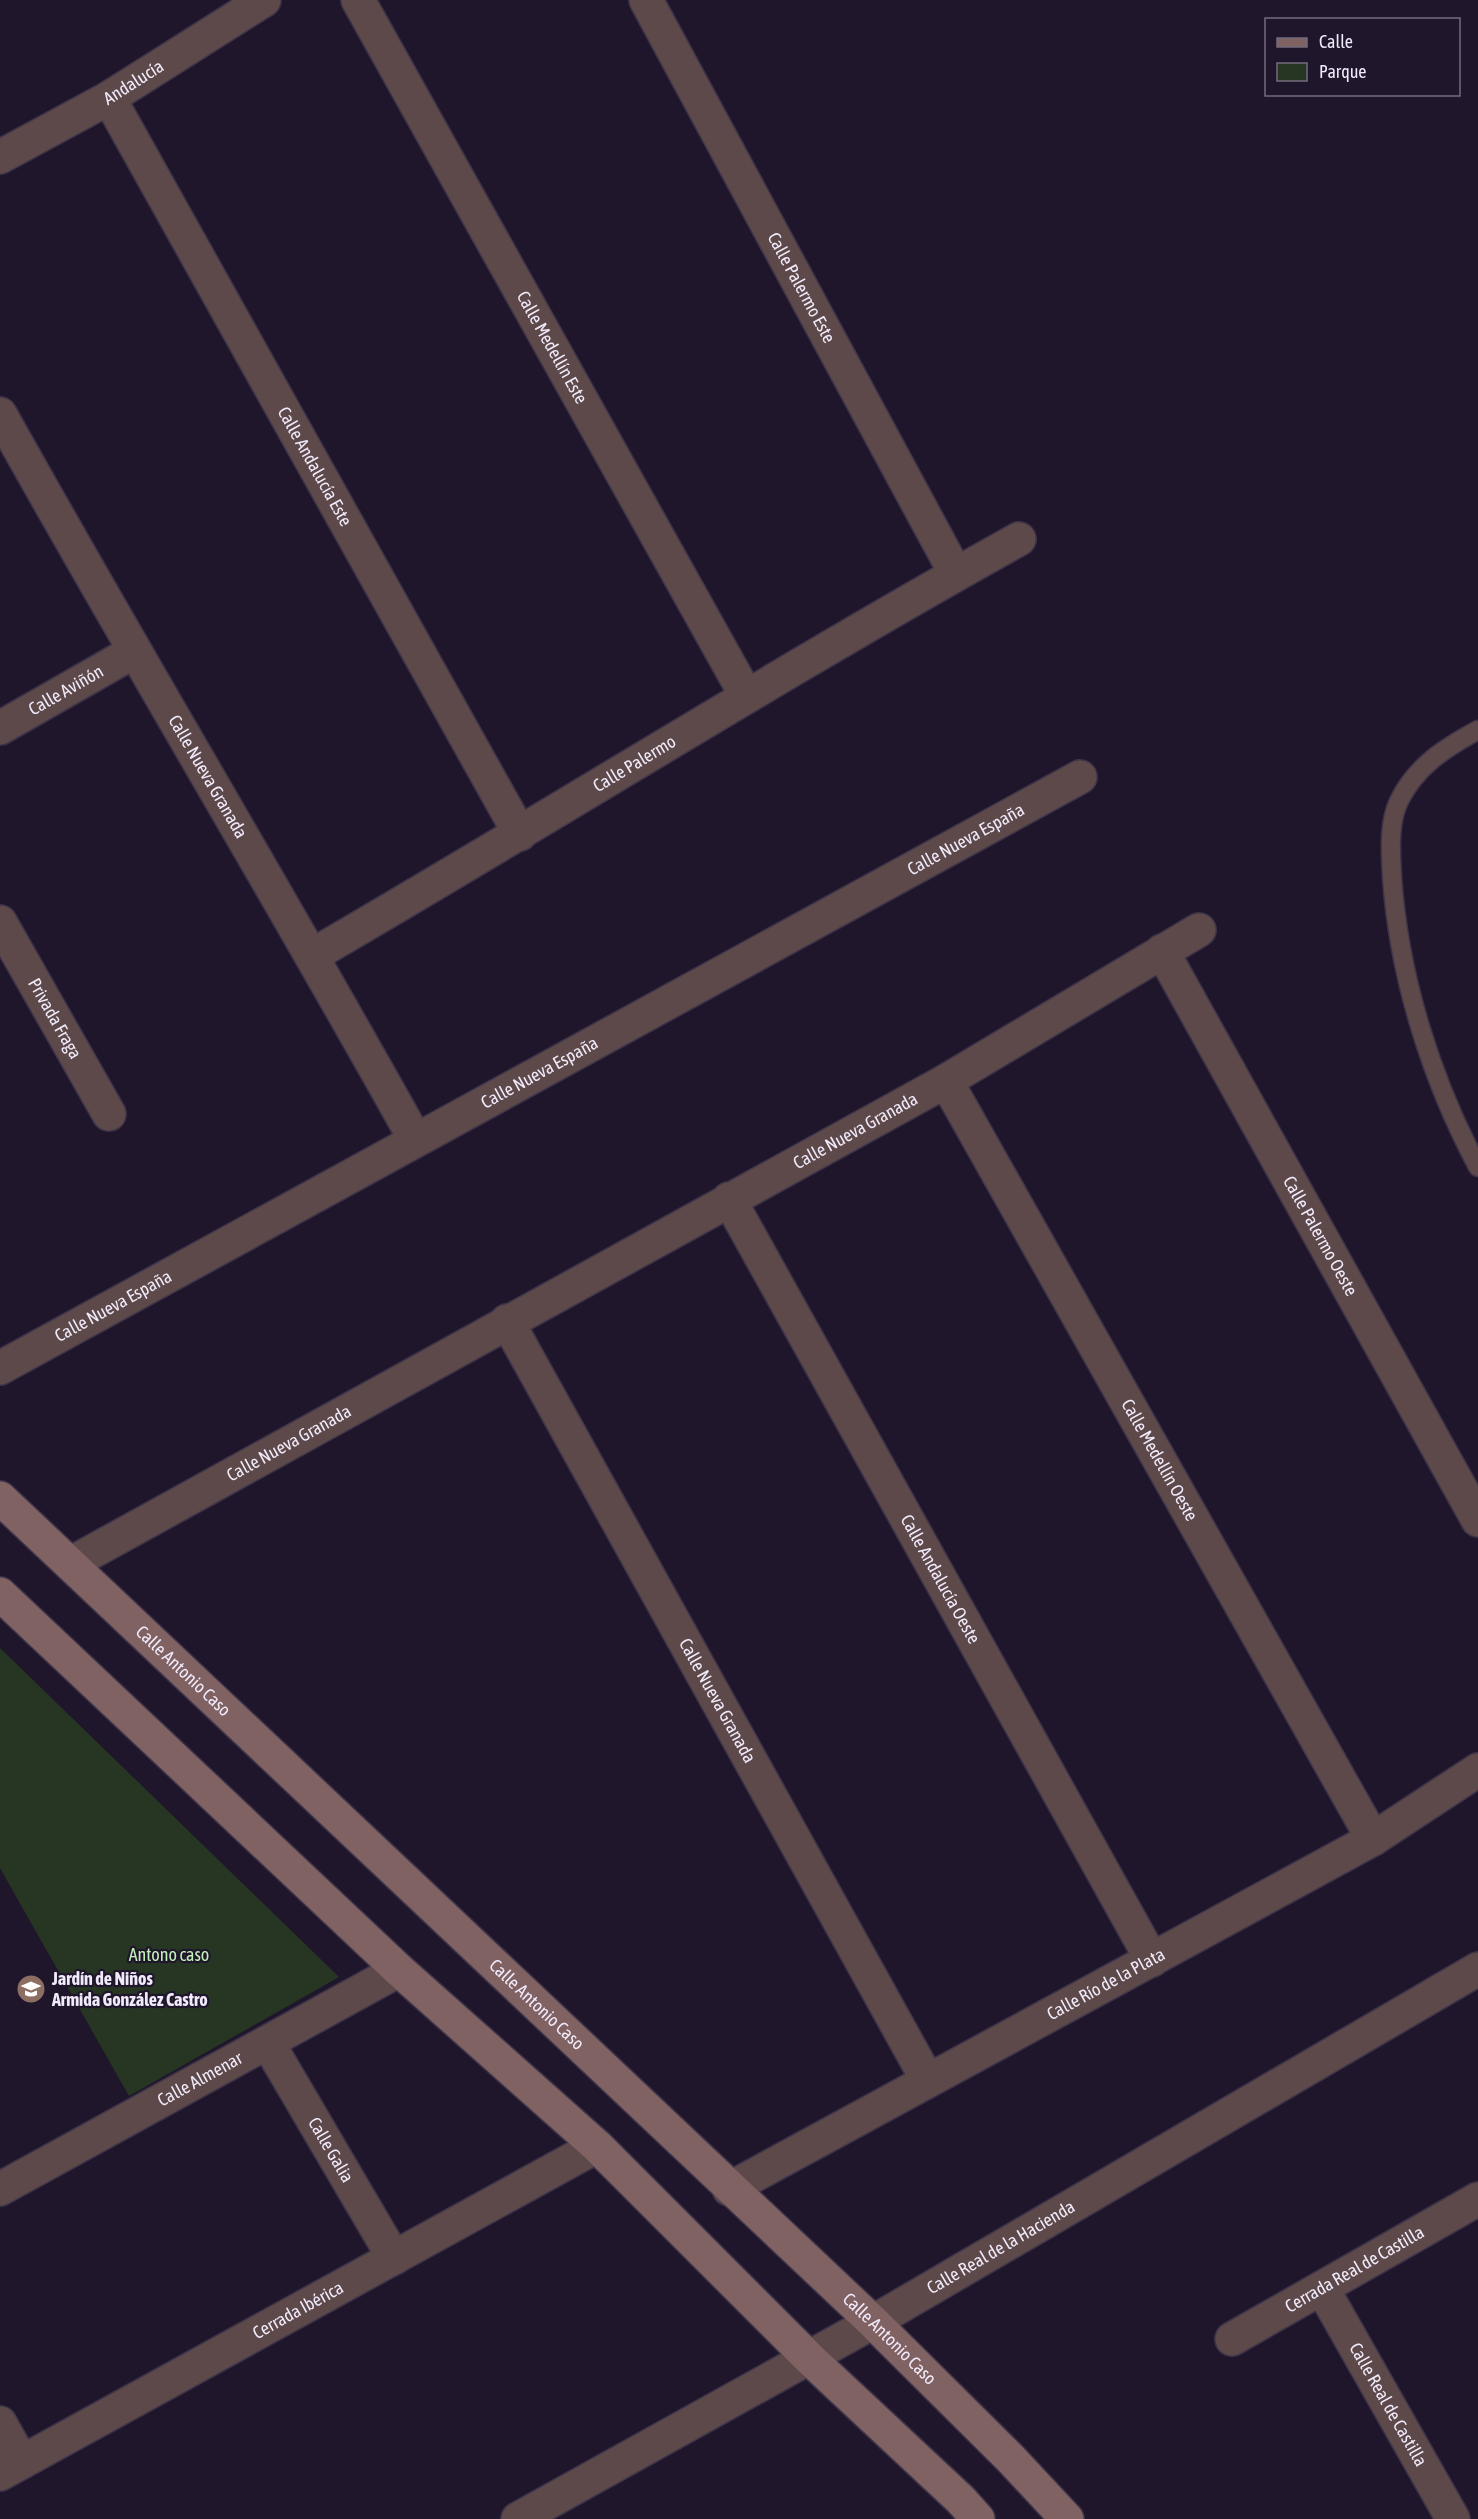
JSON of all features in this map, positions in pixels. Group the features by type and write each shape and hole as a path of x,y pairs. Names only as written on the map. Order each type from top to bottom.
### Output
{"main road":[{"name":"Calle Antonio Caso","path":"0,1498 873,2322 1011,2459 1067,2519"},
{"path":"0,1594 399,1970 597,2146 809,2358 961,2500 978,2519"}],"street":[{"name":"Andalucía","path":"0,157 109,99 264,0"},
{"name":"Calle Medellín Este","path":"358,0 746,695"},
{"name":"Calle Palermo Este","path":"646,0 956,574"},
{"name":"Calle Andalucía Este","path":"109,99 520,834"},
{"name":"Calle Nueva Granada","path":"3,427 133,652 313,955 416,1139"},
{"name":"Calle Palermo","path":"313,955 520,834 746,695 1019,539"},
{"name":"Calle Aviñón","path":"0,728 133,652"},
{"name":"Calle Nueva España","path":"0,1368 1080,777"},
{"name":"Privada Fraga","path":"0,922 108,1114"},
{"name":"Calle Nueva Granada","path":"70,1564 946,1081 1199,930"},
{"name":"Calle Palermo Oeste","path":"1162,951 1478,1520"},
{"name":"Calle Medellín Oeste","path":"946,1081 1373,1839"},
{"name":"Calle Andalucía Oeste","path":"729,1199 1152,1960"},
{"name":"Calle Nueva Granada","path":"507,1322 927,2079"},
{"name":"Calle Río de la Plata","path":"729,2188 1373,1839 1478,1770"},
{"name":"Calle Real de la Hacienda","path":"518,2519 873,2322 1478,1969"},
{"name":"Calle Almenar","path":"0,2190 399,1970"},
{"name":"Calle Galia","path":"268,2043 394,2258"},
{"name":"Cerrada Ibérica","path":"11,2468 597,2146"},
{"name":"Cerrada Real de Castilla","path":"1232,2339 1478,2199"},
{"name":"Calle Real de Castilla","path":"1322,2288 1453,2519"},
{"path":"0,2423 11,2468"}],"lane":[{"path":"1478,730 1440,752 1413,777 1398,804 1390,841 1396,927 1407,976 1430,1054 1478,1167"}],"green space":[{"name":"Antono caso","path":"0,1648 339,1977 129,2096 0,1868"}],"place":[{"name":"Jardín de Niños Armida González Castro","path":"31,1989"}]}
